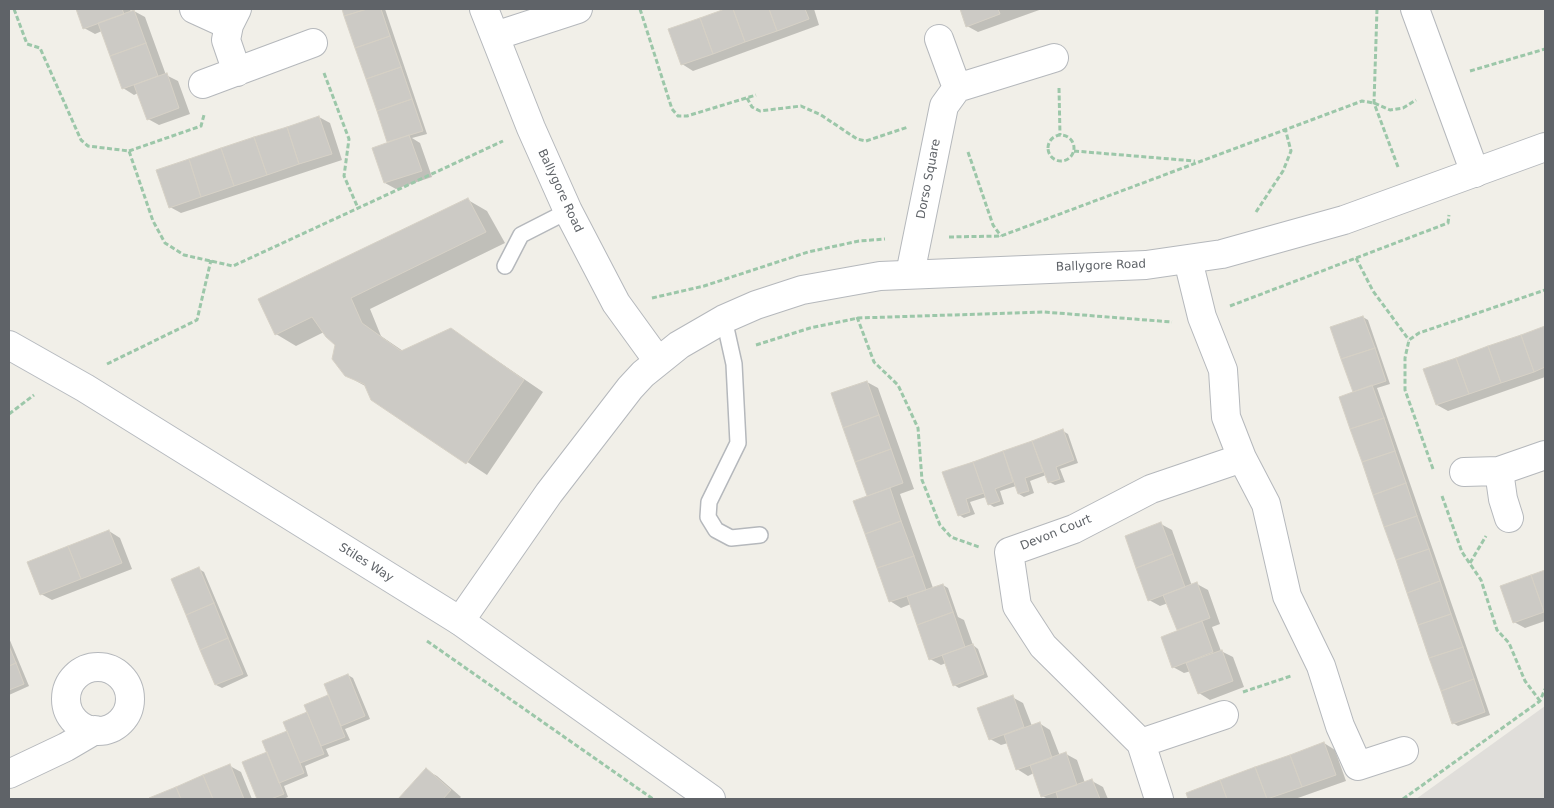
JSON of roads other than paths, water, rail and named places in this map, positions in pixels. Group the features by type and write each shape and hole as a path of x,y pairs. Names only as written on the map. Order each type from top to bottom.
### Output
{"street":[{"path":"194,9 233,17 226,40 237,72"},
{"name":"Ballygore Road","path":"484,9 531,128 568,211 623,314 658,361"},
{"path":"495,36 578,9"},
{"path":"1415,9 1475,173"},
{"path":"940,39 957,88 1054,58"},
{"path":"203,84 313,43"},
{"name":"Dorso Square","path":"910,274 944,106 957,88"},
{"name":"Ballygore Road","path":"460,622 549,493 603,420 630,388 658,361 679,345 724,319 779,296 844,281 910,274 1146,265 1188,260 1260,244 1344,220 1545,147"},
{"path":"1188,260 1202,317 1223,370 1226,418 1242,458 1266,504 1287,596 1321,666 1340,726 1358,766 1404,751"},
{"name":"Stiles Way","path":"9,345 86,388 460,622 711,799"},
{"path":"1464,472 1499,471 1545,454"},
{"name":"Devon Court","path":"1159,799 1141,743 1043,646 1017,606 1009,552 1074,529 1151,489 1242,458"},
{"path":"1499,471 1503,499 1509,518"},
{"path":"1141,743 1224,715"},
{"path":"9,774 66,747 95,730"}],"lane":[{"path":"505,266 521,235 568,211"},
{"path":"724,319 734,364 738,444 709,502 708,517 716,530 731,538 760,534"}]}
